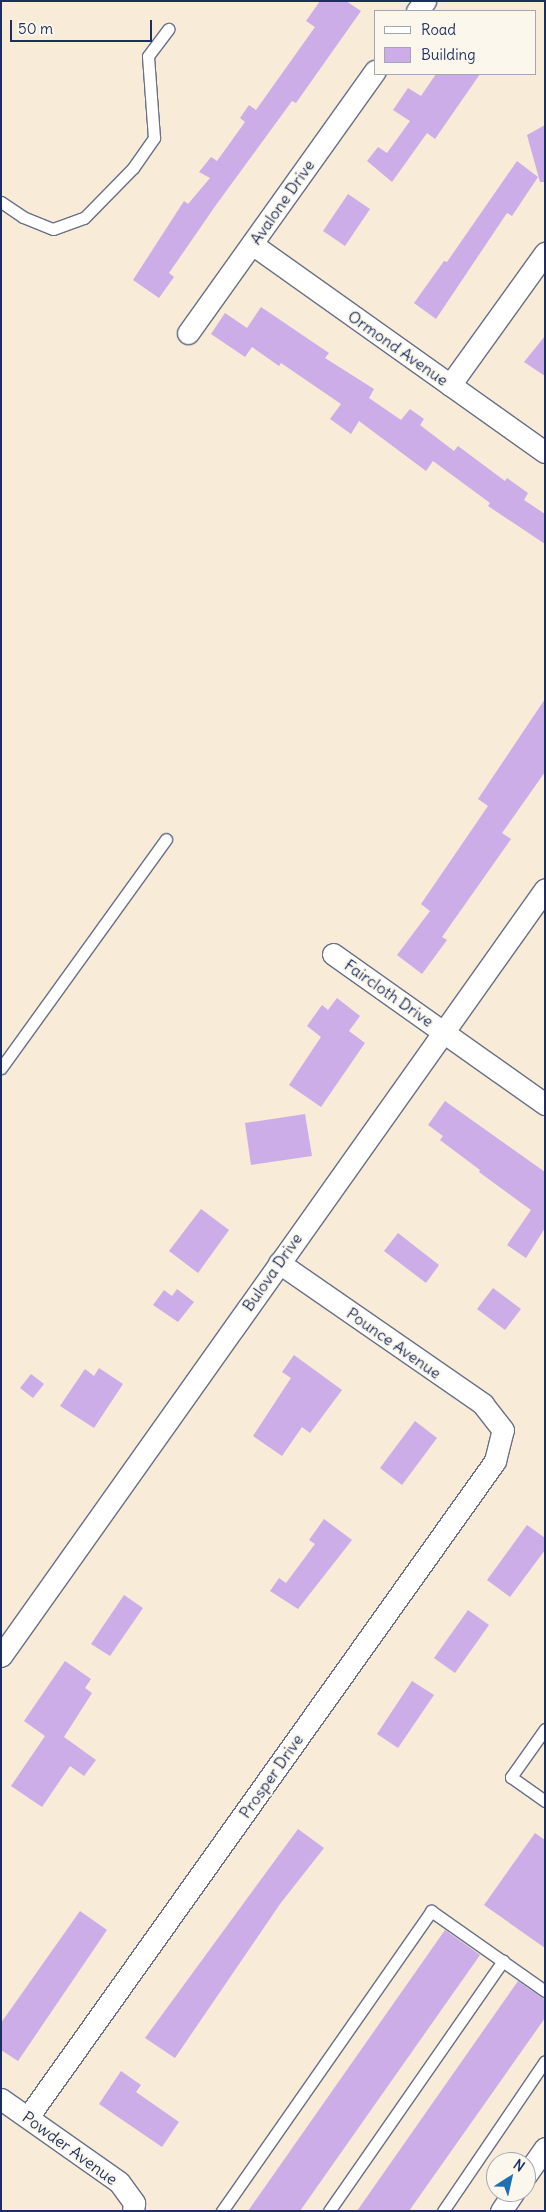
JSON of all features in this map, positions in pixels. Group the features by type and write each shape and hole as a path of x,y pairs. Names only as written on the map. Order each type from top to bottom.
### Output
{"street":[{"name":"Avalone Drive","path":"188,333 374,72"},
{"name":"Ormond Avenue","path":"252,244 545,452"},
{"path":"450,385 545,253"},
{"name":"Bulova Drive","path":"1,1656 545,889"},
{"name":"Faircloth Drive","path":"333,954 545,1104"},
{"name":"Pounce Avenue","path":"279,1263 483,1404 503,1430"},
{"name":"Prosper Drive","path":"28,2117 495,1461 503,1430"},
{"name":"Powder Avenue","path":"1,2099 119,2182 134,2207"},
{"path":"536,2161 545,2148"}],"lane":[{"path":"1,202 23,217 53,229 84,218 133,168 154,138 148,56 168,29"},
{"path":"1,1068 166,839"},
{"path":"545,1729 511,1777 545,1801"},
{"path":"222,2211 431,1911 545,1991"},
{"path":"329,2211 503,1962"},
{"path":"442,2211 545,2061"}],"building":[{"path":"320,1 346,1 361,11 296,103 292,101 216,205 169,273 174,277 159,298 133,280 184,201 188,204 210,178 199,172 211,157 217,161 245,122 240,118 249,105 256,110 315,27 306,21"},
{"path":"435,75 479,75 435,139 427,133 392,182 367,161 378,147 387,153 410,121 393,110 408,88 421,96"},
{"path":"545,125 545,182 540,182 527,135"},
{"path":"517,161 538,177 512,216 507,213 436,319 414,303 444,261 447,262"},
{"path":"348,194 370,209 345,246 323,231"},
{"path":"261,307 329,353 325,358 374,389 369,398 401,420 410,409 424,419 420,425 454,451 458,446 505,481 507,478 528,493 524,500 545,514 545,544 488,506 490,503 433,461 426,471 359,421 351,434 330,419 341,404 281,363 279,366 252,347 245,357 211,334 225,313 247,328"},
{"path":"545,336 545,376 524,362"},
{"path":"545,699 545,772 502,833 511,839 442,937 447,940 422,974 397,955 430,911 421,904 488,806 478,799"},
{"path":"337,998 360,1016 349,1031 365,1043 321,1107 289,1085 321,1037 307,1026 322,1005 328,1010"},
{"path":"445,1101 545,1172 545,1228 526,1258 507,1245 531,1210 479,1172 480,1170 440,1140 443,1136 428,1125"},
{"path":"305,1114 312,1156 251,1165 245,1123"},
{"path":"201,1209 229,1230 198,1273 169,1251"},
{"path":"398,1233 439,1265 426,1283 384,1251"},
{"path":"493,1288 521,1309 505,1330 477,1309"},
{"path":"177,1289 194,1302 178,1322 153,1305 164,1290 172,1296"},
{"path":"294,1355 342,1390 310,1433 302,1427 282,1456 253,1436 291,1378 282,1372"},
{"path":"99,1368 123,1384 94,1428 60,1406 85,1369 94,1376"},
{"path":"31,1374 44,1384 33,1398 20,1388"},
{"path":"415,1421 437,1438 402,1485 380,1468"},
{"path":"324,1519 352,1540 298,1609 270,1591 279,1578 286,1583 315,1544 309,1540"},
{"path":"527,1525 545,1538 545,1550 510,1597 487,1580"},
{"path":"124,1595 143,1608 110,1656 91,1644"},
{"path":"468,1610 489,1625 455,1673 434,1658"},
{"path":"65,1661 91,1679 85,1688 92,1693 64,1737 96,1760 84,1776 70,1766 42,1807 11,1786 45,1736 24,1721"},
{"path":"412,1681 434,1695 398,1748 377,1734"},
{"path":"298,1829 324,1848 280,1904 175,2058 145,2038"},
{"path":"535,1833 545,1840 545,1948 484,1905"},
{"path":"80,1911 107,1930 18,2061 1,2050 1,2023"},
{"path":"445,1930 480,1955 300,2211 248,2211"},
{"path":"518,1981 545,2000 545,2018 409,2211 357,2211"},
{"path":"121,2071 141,2085 136,2092 179,2122 162,2147 99,2104"}]}
